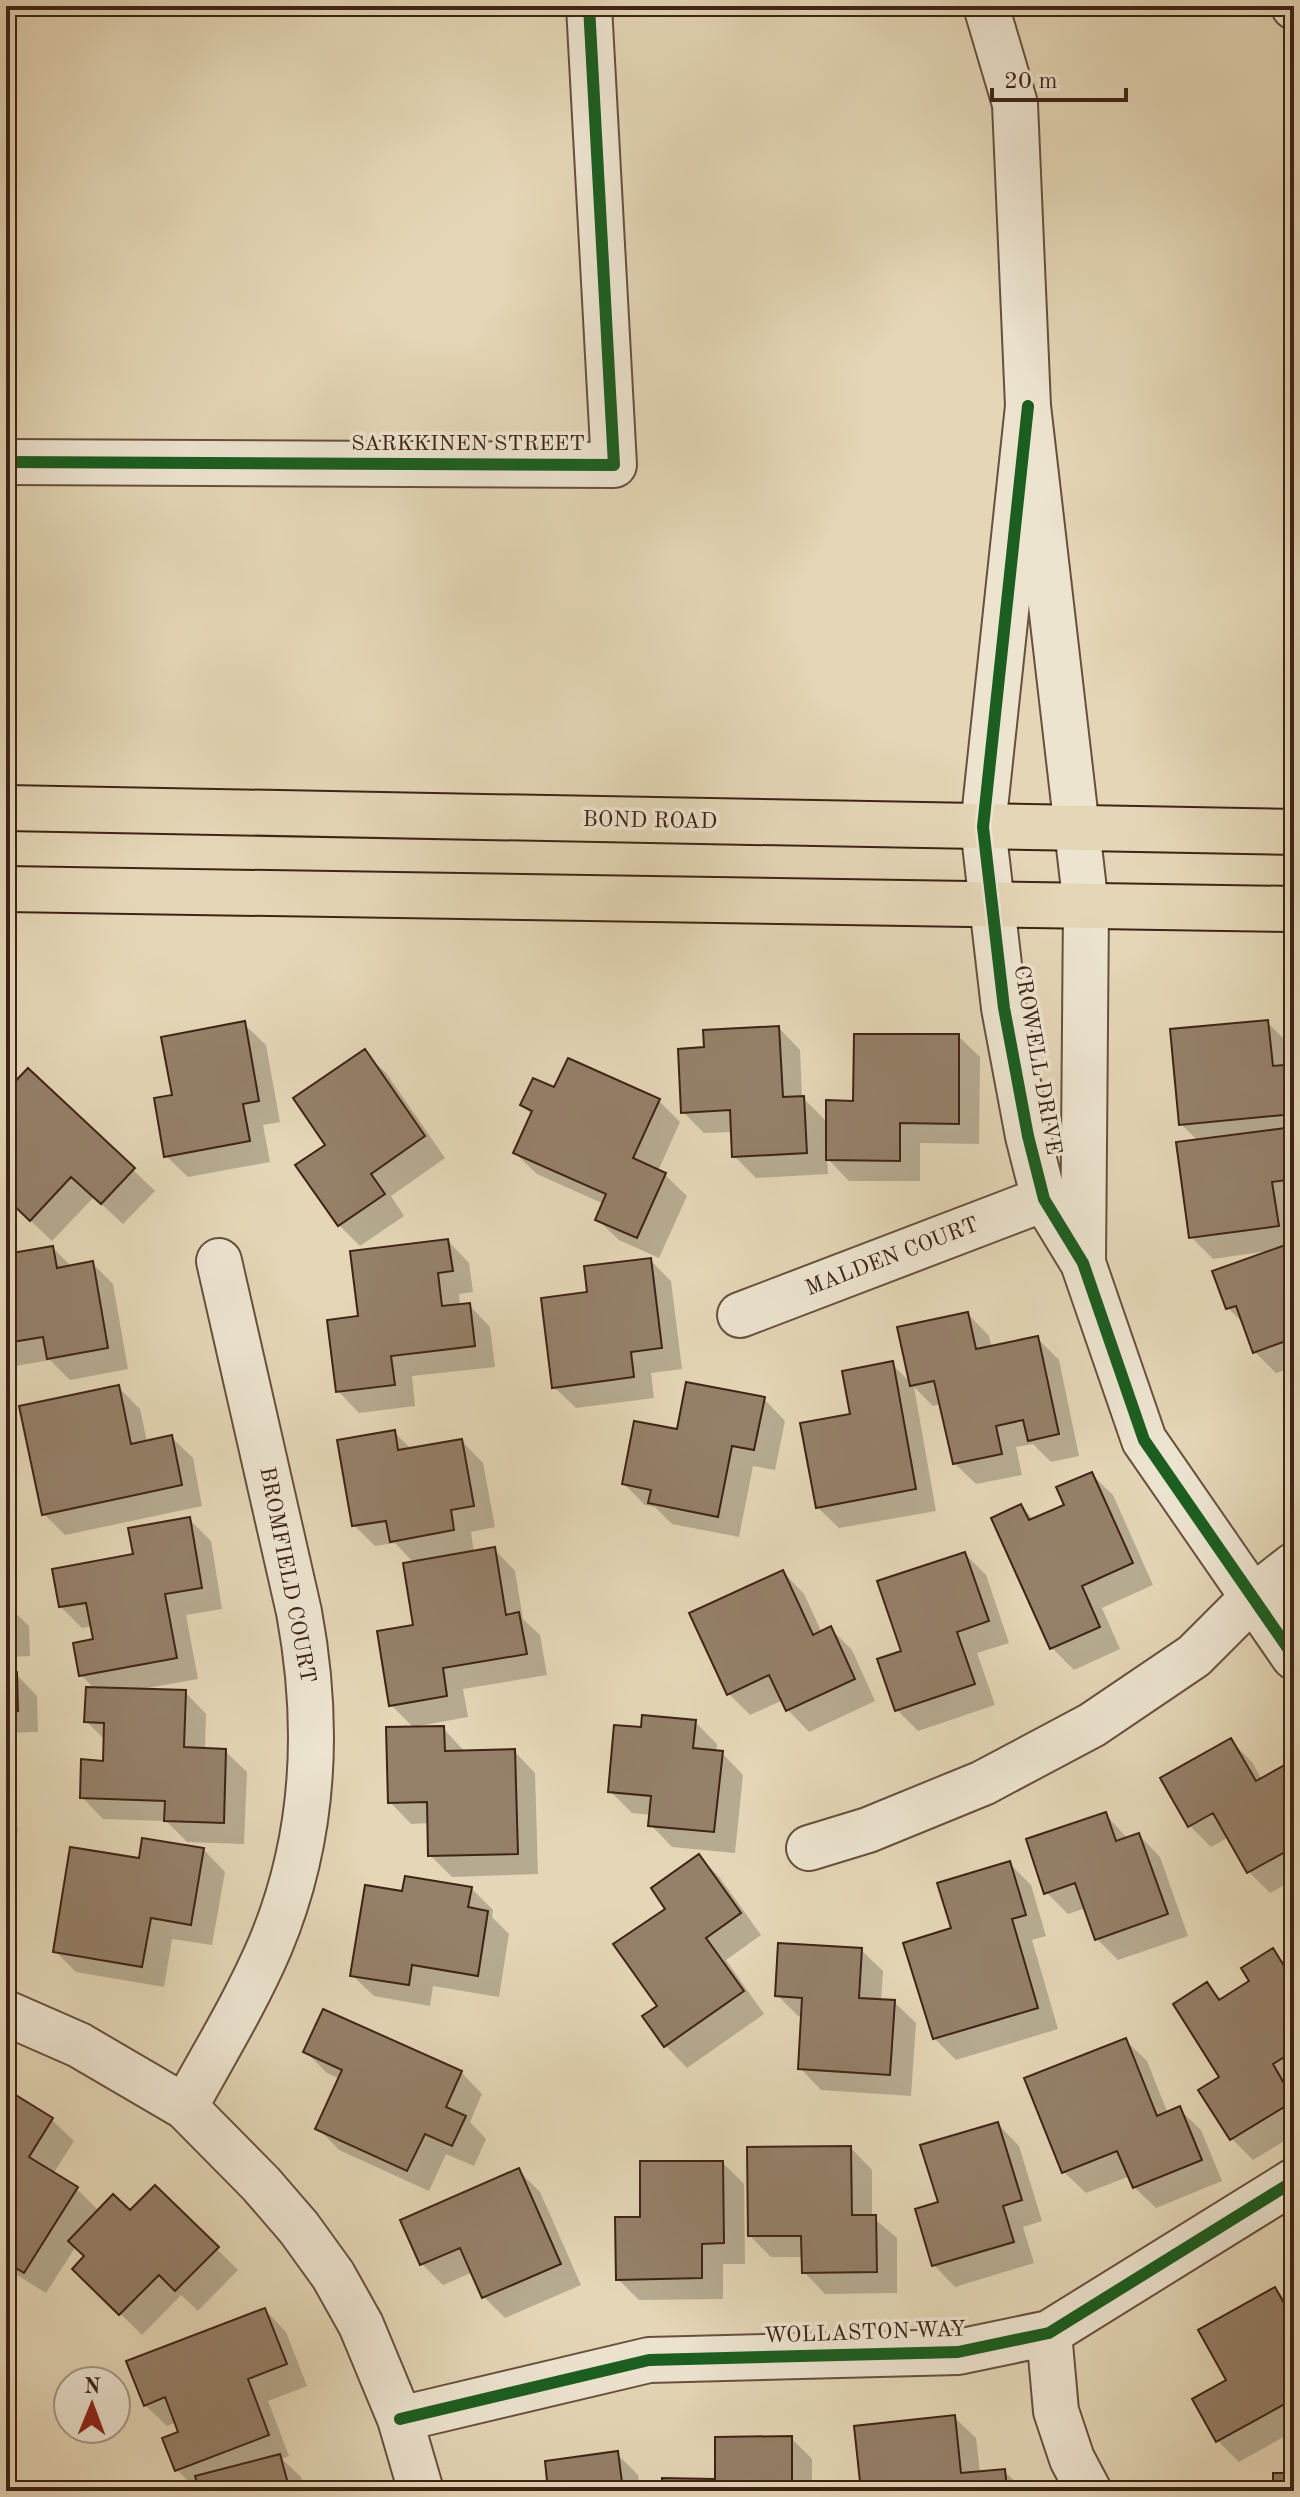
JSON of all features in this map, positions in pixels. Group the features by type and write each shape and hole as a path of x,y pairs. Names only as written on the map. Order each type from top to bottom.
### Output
{"main road":[{"name":"BOND ROAD","path":"6,808 1294,832"},
{"path":"6,889 1294,909"}],"street":[{"name":"SARKKINEN STREET","path":"6,462 614,465 589,6"},
{"path":"986,6 1015,104 1028,406"},
{"name":"CROWELL DRIVE","path":"1028,406 983,827 1004,1008 1028,1136 1044,1199 1083,1263 1144,1440 1294,1657"},
{"name":"CROWELL DRIVE","path":"1028,406 1086,907 1083,1263"},
{"name":"MALDEN COURT","path":"740,1315 1044,1199"},
{"name":"BROMFIELD COURT","path":"185,2107 250,1988 287,1900 300,1853 312,1758 310,1687 301,1625 219,1261"},
{"path":"809,1848 868,1830 983,1783 1092,1725 1194,1656 1252,1598 1294,1565"},
{"path":"6,2013 79,2045 185,2107 261,2184 299,2228 333,2275 361,2325 400,2419 421,2491"},
{"name":"WOLLASTON WAY","path":"400,2419 649,2360 958,2352 1049,2333 1294,2181"},
{"path":"1049,2333 1056,2411 1072,2459 1089,2491"}],"building":[{"path":"1268,1020 1273,1066 1294,1064 1294,1114 1179,1125 1170,1029"},
{"path":"245,1021 259,1101 243,1104 250,1141 164,1157 154,1098 172,1095 161,1037"},
{"path":"779,1026 783,1097 804,1096 807,1153 732,1157 730,1110 681,1113 678,1049 704,1047 703,1030"},
{"path":"854,1034 959,1034 959,1124 900,1123 900,1161 826,1160 826,1100 853,1101"},
{"path":"365,1049 425,1136 371,1174 385,1194 338,1226 295,1165 325,1145 293,1098"},
{"path":"568,1058 660,1099 633,1158 666,1173 637,1238 595,1220 606,1194 513,1153 532,1111 520,1105 533,1078 554,1087"},
{"path":"28,1068 135,1168 101,1204 71,1177 30,1221 6,1198 6,1124 16,1113 6,1104 6,1091"},
{"path":"1294,1127 1294,1179 1272,1182 1279,1226 1189,1238 1176,1142"},
{"path":"448,1239 453,1271 438,1273 442,1306 470,1303 475,1346 391,1356 395,1385 336,1392 327,1320 358,1316 350,1251"},
{"path":"1294,1242 1294,1338 1253,1353 1236,1306 1226,1309 1212,1271"},
{"path":"53,1246 57,1268 93,1261 108,1348 47,1359 43,1337 6,1343 6,1254"},
{"path":"651,1258 662,1348 631,1352 634,1377 552,1388 541,1298 587,1292 584,1266"},
{"path":"968,1312 976,1349 1038,1336 1059,1434 1028,1441 1023,1420 996,1426 1002,1454 953,1464 934,1381 910,1386 897,1327"},
{"path":"893,1361 916,1489 816,1508 800,1423 850,1414 842,1371"},
{"path":"686,1382 765,1397 754,1450 732,1446 718,1517 648,1503 651,1490 622,1484 634,1421 677,1429"},
{"path":"1294,1383 1294,1406 1284,1389"},
{"path":"119,1385 131,1444 172,1435 182,1485 42,1515 19,1406"},
{"path":"395,1430 398,1450 462,1439 474,1506 451,1510 454,1530 390,1542 386,1521 352,1526 337,1440"},
{"path":"1092,1472 1133,1563 1082,1586 1100,1627 1050,1649 991,1518 1021,1504 1029,1520 1064,1505 1056,1487"},
{"path":"190,1517 202,1588 165,1594 177,1658 79,1676 73,1643 93,1639 86,1603 59,1607 52,1569 133,1554 128,1528"},
{"path":"495,1547 506,1615 519,1612 527,1654 443,1668 447,1696 389,1706 377,1631 413,1625 403,1563"},
{"path":"965,1552 989,1621 957,1632 975,1684 895,1711 877,1659 901,1651 877,1581"},
{"path":"783,1570 813,1635 831,1626 855,1679 786,1711 769,1675 727,1695 689,1613"},
{"path":"17,1672 18,1711 6,1712 6,1673"},
{"path":"86,1687 186,1690 184,1747 226,1749 224,1823 164,1821 165,1801 80,1798 81,1759 103,1761 104,1723 84,1722"},
{"path":"642,1715 696,1720 693,1748 723,1751 714,1832 648,1826 651,1796 608,1792 614,1725 641,1727"},
{"path":"444,1726 445,1751 515,1749 518,1854 428,1856 427,1802 388,1803 386,1727"},
{"path":"1231,1738 1256,1781 1292,1761 1294,1765 1294,1847 1247,1873 1213,1813 1188,1827 1160,1778"},
{"path":"1106,1812 1116,1841 1139,1833 1168,1914 1095,1940 1075,1883 1044,1894 1026,1839"},
{"path":"142,1838 204,1848 191,1925 151,1918 142,1967 53,1952 70,1847 139,1858"},
{"path":"699,1854 741,1913 706,1938 744,1991 664,2047 642,2016 657,2006 613,1944 665,1909 651,1888"},
{"path":"1010,1861 1026,1915 1012,1919 1038,2008 933,2039 903,1943 951,1928 937,1883"},
{"path":"405,1876 472,1887 468,1907 488,1911 478,1976 412,1965 409,1985 350,1976 365,1885 402,1891"},
{"path":"778,1943 862,1948 859,1998 895,2000 890,2075 798,2069 802,1998 775,1996"},
{"path":"1273,1948 1294,1982 1294,2051 1273,2064 1294,2101 1230,2140 1198,2090 1219,2077 1173,2004 1207,1982 1219,2000 1249,1981 1241,1968"},
{"path":"323,2009 462,2071 446,2107 466,2116 452,2146 425,2134 407,2171 315,2129 342,2070 303,2052"},
{"path":"1126,2038 1157,2116 1180,2106 1202,2160 1133,2188 1117,2151 1062,2173 1024,2078"},
{"path":"6,2089 53,2118 29,2157 78,2187 24,2273 6,2262"},
{"path":"998,2122 1022,2200 1003,2206 1014,2242 932,2266 915,2209 938,2202 920,2145"},
{"path":"851,2146 852,2215 876,2215 877,2272 802,2273 801,2236 748,2236 747,2147"},
{"path":"640,2161 723,2161 724,2243 702,2244 702,2278 616,2280 615,2217 640,2217"},
{"path":"519,2168 561,2264 482,2298 460,2248 420,2265 400,2220"},
{"path":"155,2185 219,2247 175,2291 159,2275 119,2315 72,2269 84,2256 68,2241 113,2194 130,2210"},
{"path":"1275,2287 1294,2321 1294,2399 1216,2442 1192,2399 1226,2380 1198,2330"},
{"path":"265,2308 287,2364 248,2379 269,2435 175,2471 162,2438 178,2432 165,2397 144,2406 132,2376 132,2365 128,2365 126,2361"},
{"path":"955,2415 961,2473 1005,2469 1007,2491 861,2491 854,2426"},
{"path":"792,2436 792,2491 662,2491 662,2478 715,2479 715,2437"},
{"path":"618,2451 623,2491 548,2491 545,2461"},
{"path":"280,2454 290,2491 199,2491 195,2476"},
{"path":"1273,2473 1294,2473 1294,2491 1273,2491"},
{"path":"55,2482 59,2491 34,2491"}],"cycle path":[{"path":"6,462 614,465 589,6"},
{"path":"1028,406 983,827 1004,1008 1028,1136 1044,1199 1083,1263 1144,1440 1294,1657"},
{"path":"400,2419 649,2360 958,2352 1049,2333 1294,2181"}]}
